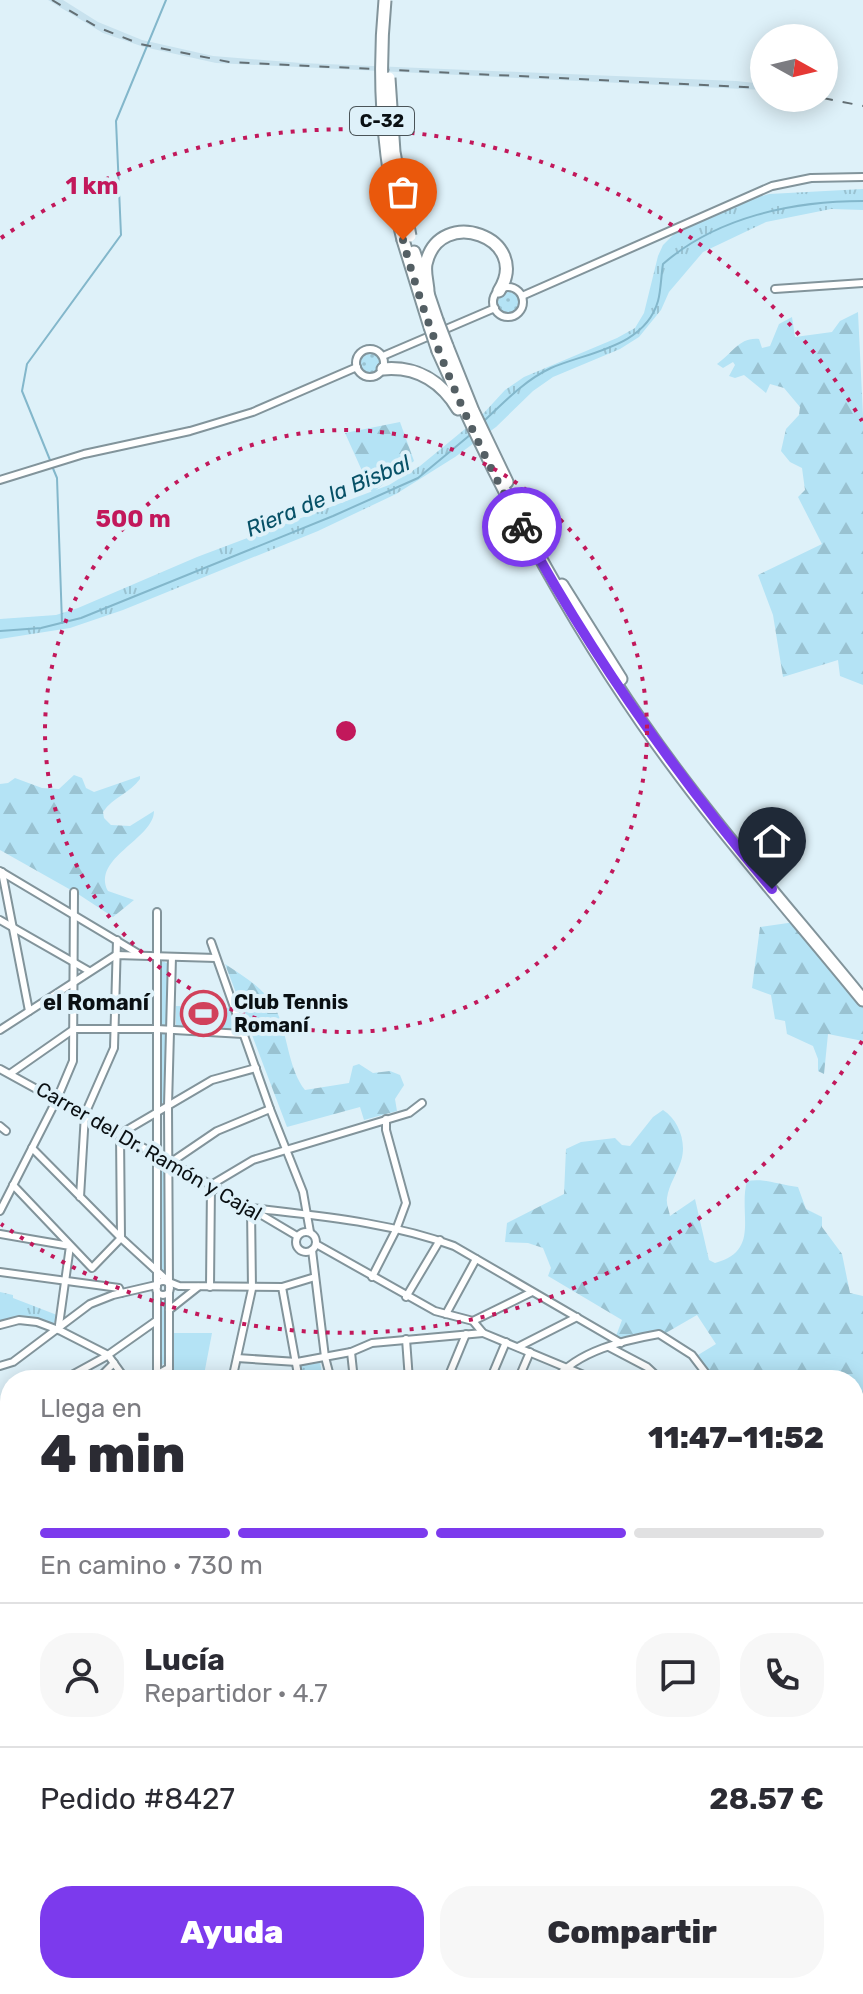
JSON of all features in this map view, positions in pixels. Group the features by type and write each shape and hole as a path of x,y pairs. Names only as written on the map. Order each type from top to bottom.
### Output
{"highway":[{"name":"C-32","path":"385,0 382,119 394,202 434,324 481,448 492,461 557,577 650,721 719,812 863,988"},
{"name":"C-32","path":"393,0 389,59 391,121 406,238 428,296 434,324"},
{"path":"428,296 426,265 431,253 446,237 465,231 487,237 502,252 507,267 499,291"},
{"path":"383,369 415,371 434,382 468,415"},
{"name":"C-32","path":"468,415 560,595 644,726 736,846 863,1000"}],"street":[{"path":"522,296 772,186 811,178 863,177"},
{"path":"775,289 863,283"},
{"path":"515,289 522,296 522,307 513,316 502,316 495,308 494,298 499,291 515,289"},
{"path":"383,356 495,308"},
{"path":"365,350 376,350 383,356 383,369 378,375 369,377 361,374 357,357 365,350"},
{"path":"0,480 84,454 190,431 253,412 357,367"},
{"path":"1,872 142,956"},
{"path":"1,872 29,1011"},
{"path":"0,1211 73,1061 74,892"},
{"path":"157,912 156,1270 169,1310 169,1368 166,1370"},
{"path":"0,920 89,971"},
{"path":"80,1197 85,1114 114,1048 117,940"},
{"path":"211,942 303,1192 310,1232 315,1237 315,1277 328,1370"},
{"path":"0,1030 116,955 216,958"},
{"path":"157,1370 156,1321 163,1288 170,1163 168,1106 172,957"},
{"path":"11,1073 74,1029 157,1029 243,1034"},
{"path":"13,1185 92,1268 121,1238 120,1134 212,1080 256,1068"},
{"name":"Carrer del Dr. Ramón y Cajal","path":"0,1069 85,1114 297,1236"},
{"path":"210,1287 211,1185 253,1160 409,1113 422,1103"},
{"path":"170,1163 217,1131 270,1109"},
{"path":"372,1277 406,1203 386,1130 386,1119"},
{"path":"32,1148 156,1270 163,1288"},
{"path":"234,1370 252,1289 251,1208 396,1230 440,1240 621,1343"},
{"path":"310,1232 303,1231 295,1242 298,1249 305,1252 314,1247"},
{"path":"0,1234 70,1246"},
{"path":"406,1297 440,1240"},
{"path":"56,1328 70,1246"},
{"path":"314,1247 406,1297 446,1314 473,1321 483,1333"},
{"path":"446,1314 476,1259"},
{"path":"0,1272 119,1288 121,1293"},
{"path":"0,1366 13,1362 90,1304 121,1293 179,1286 282,1287 315,1277"},
{"path":"169,1310 198,1287"},
{"path":"282,1287 298,1370"},
{"path":"473,1321 532,1292"},
{"path":"518,1347 577,1317"},
{"path":"0,1325 19,1320 56,1328 108,1355 119,1370"},
{"path":"81,1370 156,1321"},
{"path":"237,1358 297,1362 351,1352 372,1343 483,1333 572,1370"},
{"path":"451,1370 466,1334"},
{"path":"563,1370 609,1347 659,1334 692,1355 703,1370"},
{"path":"406,1339 408,1370"},
{"path":"494,1370 506,1342"},
{"path":"609,1347 650,1370"},
{"path":"351,1352 353,1370"},
{"path":"522,1370 530,1352"},
{"path":"107,1370 114,1363"}],"shaded area":[{"path":"48,0 63,0 98,22 142,40 213,56 301,63 736,81 750,82 750,89 216,63 144,47 103,33"}],"green space":[{"path":"863,189 863,210 831,209 766,222 703,252 669,292 661,310 639,337 620,349 553,377 533,391 496,427 396,494 318,531 123,610 70,628 0,639 0,619 56,615 78,608 197,557 389,485 420,466 482,415 505,390 524,377 635,328 644,313 658,256 663,245 674,234 743,201 769,194"},
{"path":"509,292 520,303 509,314 498,303"},
{"path":"858,312 863,416 863,685 840,676 838,660 783,677 773,615 758,575 822,544 798,497 805,490 802,468 790,462 781,451 786,429 799,415 800,407 784,388 770,384 766,393 744,375 729,376 735,365 733,362 723,368 717,364 746,341 759,339 762,348 770,346 779,324 792,317 795,337 832,332 840,321"},
{"path":"370,352 381,363 370,374 359,363"},
{"path":"400,422 414,461 372,493 345,433"},
{"path":"74,775 82,778 86,788 94,792 140,776 136,784 103,812 111,825 130,826 154,811 144,831 108,869 105,879 108,891 134,900 113,917 0,850 0,784 15,778 42,788 59,789"},
{"path":"795,922 863,1006 863,1041 828,1034 824,1074 818,1071 813,1046 787,1034 785,1021 775,1019 771,995 752,988 760,927"},
{"path":"163,961 168,964 167,1027 159,1026 160,965"},
{"path":"225,964 256,986 272,1003 294,1070 305,1090 349,1083 353,1066 359,1064 373,1073 390,1071 400,1075 404,1085 395,1099 397,1111 364,1120 360,1107 287,1127"},
{"name":"Club Tennis Romaní","path":"176,1006 230,1008 233,1030 176,1029"},
{"path":"160,1035 168,1035 167,1099 159,1106"},
{"path":"663,1110 669,1114 682,1140 683,1154 667,1198 670,1216 695,1199 709,1260 715,1263 738,1250 743,1240 747,1181 798,1187 806,1209 822,1217 822,1227 842,1254 850,1293 863,1296 863,1370 708,1370 698,1355 716,1344 697,1315 664,1334 652,1332 616,1336 622,1320 548,1276 551,1268 543,1248 528,1243 505,1242 507,1223 564,1194 566,1149 581,1142 615,1138 622,1145 630,1146 653,1117"},
{"path":"161,1163 166,1166 165,1274 158,1268"},
{"path":"0,1292 57,1315 57,1320 51,1325 24,1318 0,1323"},
{"path":"159,1300 167,1301 167,1362 159,1367"},
{"path":"171,1333 212,1333 205,1370 171,1370"},
{"path":"320,1362 321,1370 300,1370 300,1365"}],"waterway":[{"path":"50,460 22,391 27,364 121,235 116,121 166,0"},
{"name":"Riera de la Bisbal","path":"483,422 541,373 614,346 641,329 658,301 663,264 707,234 732,223 783,209 863,201"},
{"name":"Riera de la Bisbal","path":"0,631 41,628 81,618 333,516 418,478 470,435"},
{"path":"52,466 57,478 62,623"}],"railway":[{"path":"52,0 97,27 140,44 229,62 750,87"},
{"path":"838,101 863,106"}],"way so far":[{"path":"403,240 438,351 481,448 522,527"}],"place":[{"name":"Club Tennis Romaní","path":"203,1014"}],"district":[{"name":"el Romaní","path":"96,1002"}],"route":[{"path":"522,527 580,629 644,726 772,889"}]}
